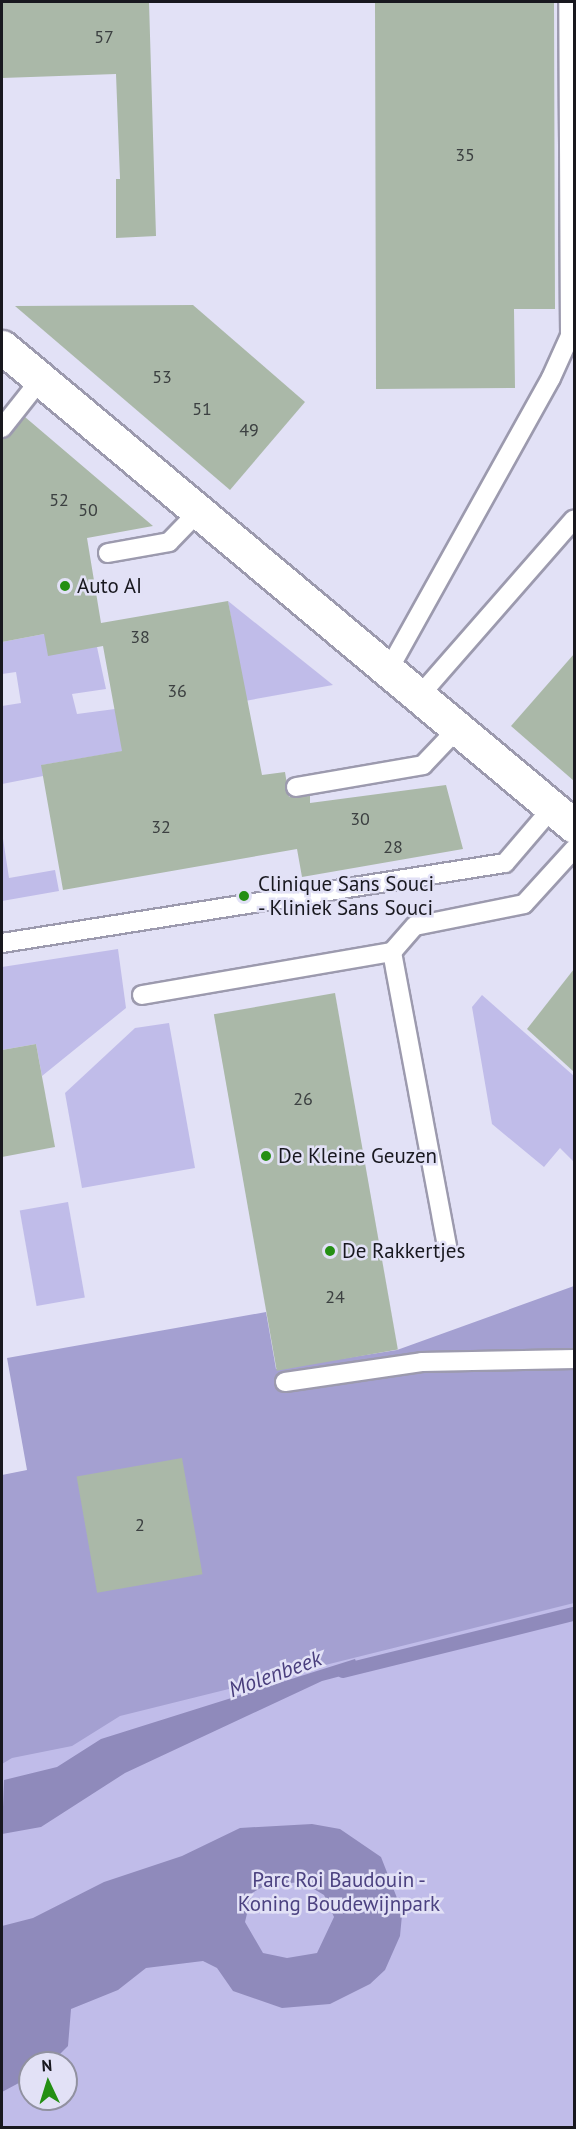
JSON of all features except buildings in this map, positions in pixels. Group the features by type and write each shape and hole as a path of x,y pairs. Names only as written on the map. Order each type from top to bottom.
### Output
{"street":[{"path":"2,347 196,514 460,726 564,816"}],"lane":[{"path":"390,669 551,378 570,336 568,2"},
{"path":"2,428 40,380"},
{"path":"108,553 169,542 196,514"},
{"path":"421,694 574,519"},
{"path":"296,787 423,765 460,726"},
{"path":"2,943 505,863 564,816"},
{"path":"142,995 393,952 415,926 524,904 574,849"},
{"path":"393,952 447,1247"},
{"path":"285,1383 422,1362 574,1359"}],"green space":[{"path":"228,601 333,685 245,701"},
{"path":"44,634 97,647 106,689 72,694 77,714 115,709 124,751 42,765 43,776 2,784 2,706 21,703 16,672 2,674 2,642"},
{"path":"2,832 9,878 55,870 59,891 2,901"},
{"path":"118,949 126,1008 42,1076 36,1044 2,1050 2,967"},
{"path":"482,995 574,1076 574,1162 560,1148 544,1167 492,1124 472,1007"},
{"path":"169,1023 195,1168 82,1188 65,1093 135,1028"},
{"path":"68,1202 85,1298 37,1306 20,1211"},
{"name":"Parc Roi Baudouin - Koning Boudewijnpark","path":"574,1599 574,2127 2,2127 2,1727"}],"shaded area":[{"path":"574,1286 574,1603 120,1716 72,1746 12,1758 2,1764 2,1475 27,1470 7,1358 266,1312 276,1369 397,1350"},
{"path":"355,1659 360,1671 322,1681 125,1773 41,1827 2,1834 4,1780 57,1767 101,1739"},
{"path":"312,1824 340,1829 381,1857 397,1898 402,1915 400,1936 385,1970 370,1984 330,2004 282,2008 233,1991 217,1968 203,1961 146,1968 118,1990 71,2009 68,2046 63,2051 18,2051 18,2083 2,2092 2,1926 33,1918 104,1882 182,1856 240,1828","holes":["302,1882 324,1895 334,1917 317,1953 287,1958 263,1953 245,1922 252,1893 266,1885"]}],"waterway":[{"name":"Molenbeek","path":"343,1671 574,1614"}],"place":[{"name":"Auto AI","path":"65,586"},
{"name":"Clinique Sans Souci - Kliniek Sans Souci","path":"244,896"},
{"name":"De Kleine Geuzen","path":"266,1156"},
{"name":"De Rakkertjes","path":"330,1251"}]}
